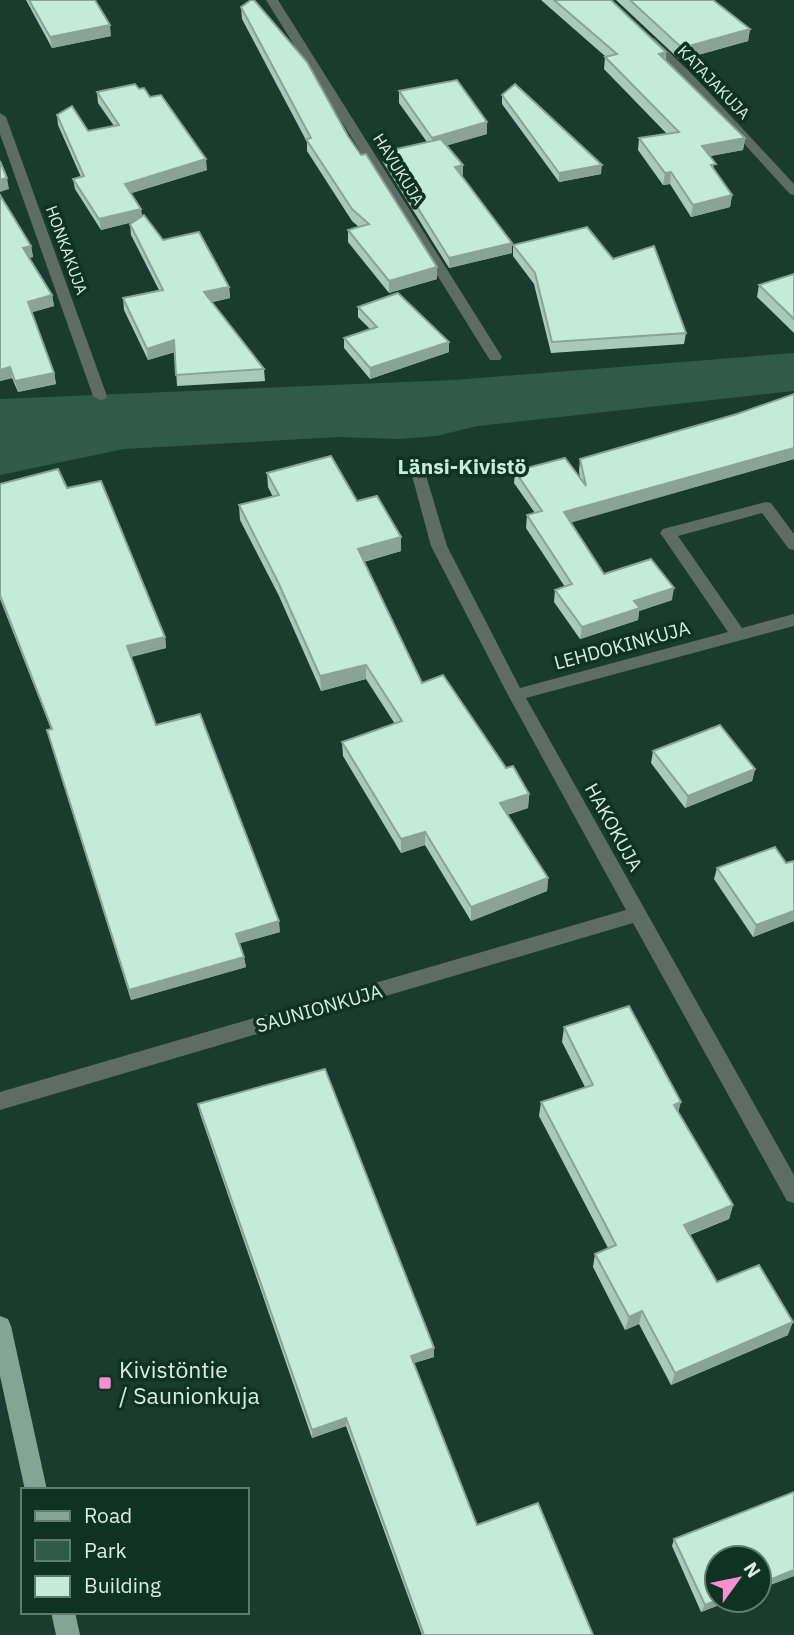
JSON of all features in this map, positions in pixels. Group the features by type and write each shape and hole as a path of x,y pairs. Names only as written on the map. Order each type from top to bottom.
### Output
{"main road":[{"path":"0,1326 36,1488"},
{"path":"63,1614 68,1635"}],"street":[{"name":"HAVUKUJA","path":"272,0 495,357"},
{"name":"KATAJAKUJA","path":"636,27 685,73 794,191"},
{"name":"HONKAKUJA","path":"0,117 100,396"},
{"name":"HAKOKUJA","path":"418,472 439,546 516,695 793,1190"},
{"path":"738,635 668,533 766,507 794,545"},
{"name":"LEHDOKINKUJA","path":"516,695 794,620"},
{"name":"SAUNIONKUJA","path":"0,1101 638,914"}],"green space":[{"path":"794,353 794,391 478,426 436,436 398,439 339,437 124,449 0,475 0,399 454,380"}],"building":[{"path":"29,0 95,0 110,25 50,37"},
{"path":"254,0 307,62 348,136 361,155 366,154 437,267 389,281 348,230 369,224 352,209 306,139 311,138 241,7"},
{"path":"554,0 611,0 666,52 659,54 745,138 702,146 716,164 711,165 732,195 693,205 671,172 665,173 639,138 679,132 605,57 617,54"},
{"path":"630,0 713,0 750,29 682,48"},
{"path":"457,80 487,122 432,138 399,91"},
{"path":"135,84 139,89 144,88 150,97 161,95 206,159 125,184 141,209 99,219 73,179 84,176 57,115 72,106 88,131 119,125 97,92"},
{"path":"515,84 602,165 559,173 502,95"},
{"path":"441,139 463,165 455,167 512,243 449,258 383,152"},
{"path":"0,161 7,178 0,180"},
{"path":"0,195 31,246 23,248 52,295 28,302 54,373 15,381 10,367 0,370"},
{"path":"144,215 163,240 199,232 229,287 204,292 264,369 176,375 174,340 147,349 123,298 163,290 130,224"},
{"path":"587,227 613,259 654,246 686,333 552,342 535,273 513,245"},
{"path":"794,274 794,319 759,285"},
{"path":"398,293 449,342 370,368 344,338 377,327 358,307"},
{"path":"794,394 794,448 564,512 604,574 651,559 674,588 634,601 640,608 582,627 555,590 572,584 527,515 542,511 515,471 565,458 586,486 580,459 737,414"},
{"path":"331,456 357,501 377,496 401,537 358,549 422,683 443,675 506,768 513,766 529,794 500,803 548,878 471,907 425,832 401,839 342,742 402,721 366,665 320,676 278,582 239,505 279,495 267,473"},
{"path":"58,469 67,488 101,481 165,637 127,646 156,725 200,714 279,921 236,934 244,957 129,990 47,730 52,729 0,595 0,484"},
{"path":"720,725 755,769 688,796 653,751"},
{"path":"775,847 786,863 794,861 794,911 756,925 717,868"},
{"path":"629,1006 681,1102 674,1105 733,1205 684,1225 717,1282 759,1265 793,1322 675,1373 642,1311 629,1317 595,1254 616,1245 541,1102 593,1085 564,1027"},
{"path":"325,1069 434,1348 411,1356 477,1525 538,1503 593,1635 424,1635 346,1418 312,1430 198,1104"},
{"path":"794,1492 794,1570 773,1578 773,1544 703,1544 703,1601 674,1539"}],"place":[{"name":"Kivistöntie / Saunionkuja","path":"105,1383"}],"district":[{"name":"Länsi-Kivistö","path":"462,467"}]}
